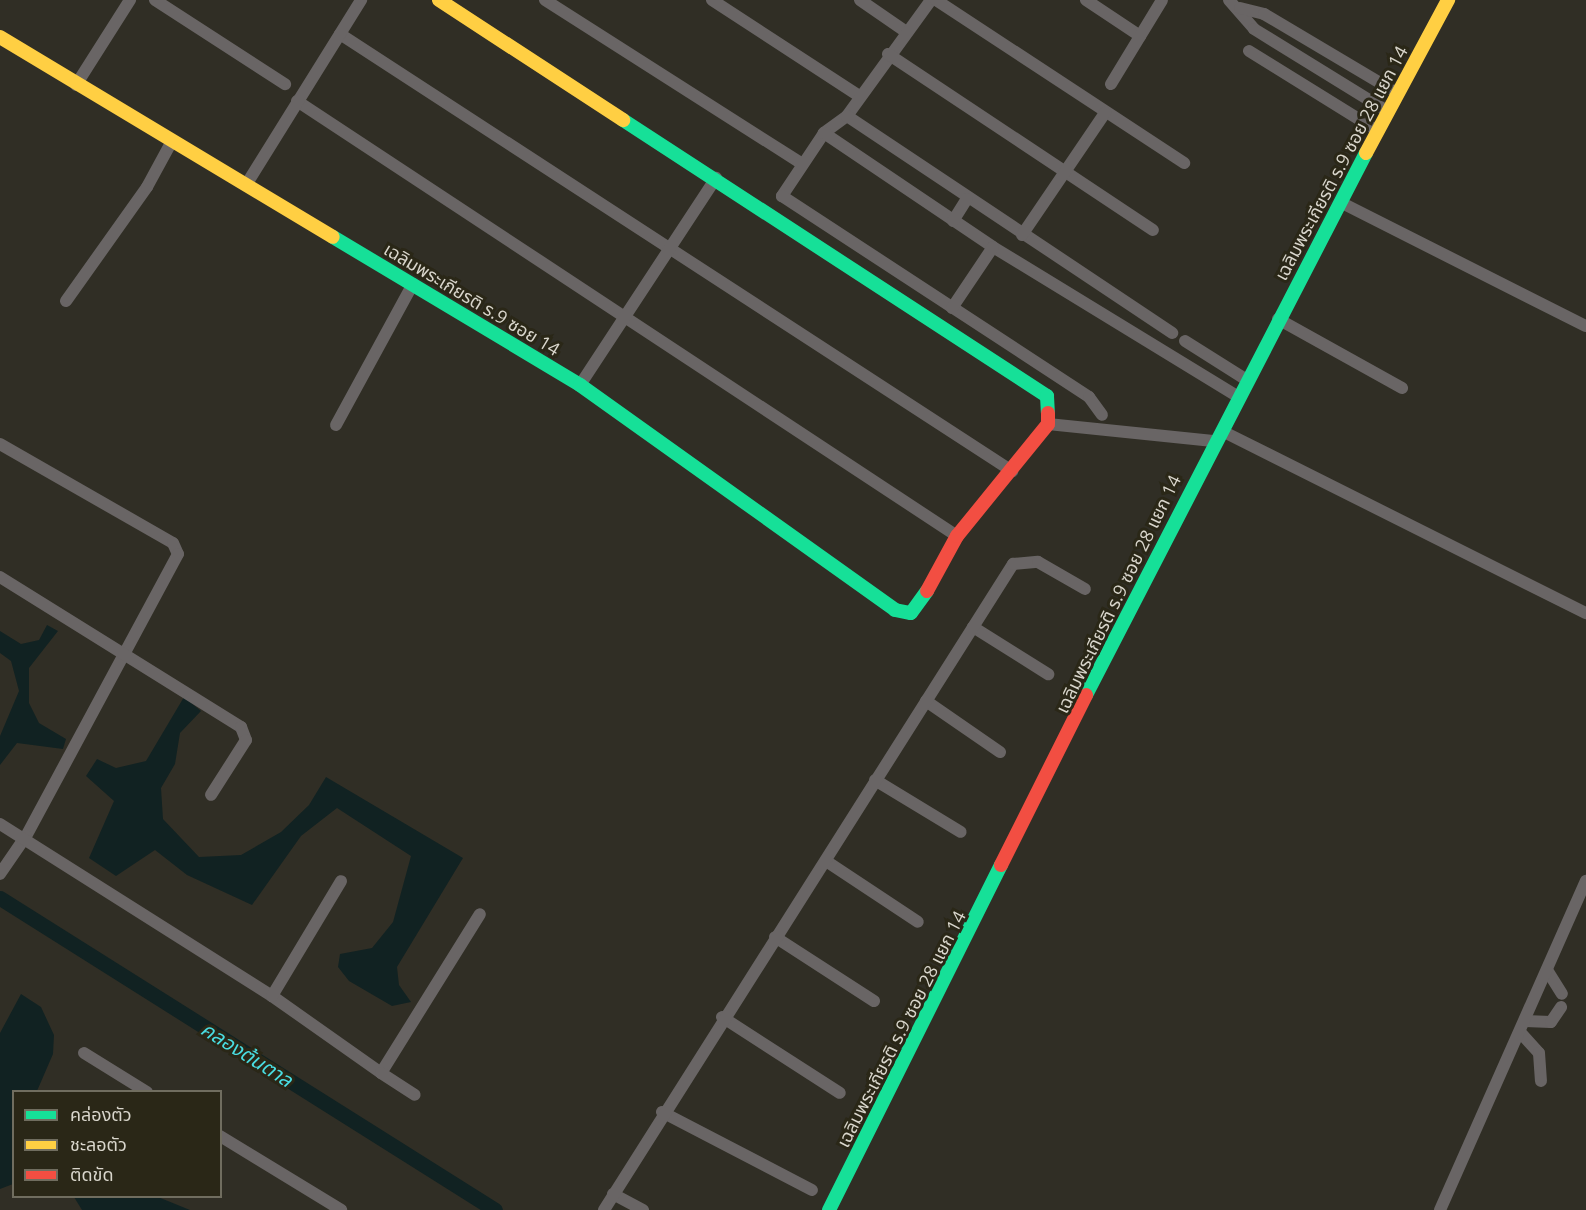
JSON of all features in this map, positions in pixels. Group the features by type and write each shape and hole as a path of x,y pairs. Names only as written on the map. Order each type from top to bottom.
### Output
{"street":[{"path":"76,85 130,0"},
{"path":"155,0 285,84"},
{"path":"246,185 361,0"},
{"path":"297,101 957,536 1048,424 1047,396 716,178 439,0"},
{"path":"545,0 802,164"},
{"path":"712,0 859,96"},
{"path":"861,0 906,31"},
{"path":"931,0 888,54 847,116 824,133 782,196 1089,398 1102,415"},
{"path":"936,0 1184,163"},
{"path":"1086,0 1140,36"},
{"path":"1111,84 1162,0"},
{"path":"1229,0 1240,8 1254,29 1387,111"},
{"name":"เฉลิมพระเกียรติ ร.9 ซอย 28 แยก 14","path":"829,1210 1245,379 1448,0"},
{"path":"1240,8 1264,14 1397,93"},
{"path":"340,34 668,250 1012,471"},
{"name":"เฉลิมพระเกียรติ ร.9 ซอย 14","path":"0,37 76,85 580,385 895,610 911,613 957,536"},
{"path":"1249,51 1378,130"},
{"path":"888,54 1065,174 1153,230"},
{"path":"1022,235 1105,113"},
{"path":"847,116 968,199 1172,333"},
{"path":"824,133 993,247 1237,396"},
{"path":"66,301 147,187 172,141"},
{"path":"580,385 716,178"},
{"path":"953,220 968,199"},
{"path":"1340,202 1586,326"},
{"path":"952,308 993,247"},
{"path":"1036,273 1049,253"},
{"path":"336,425 413,284"},
{"path":"1278,319 1402,388"},
{"path":"1185,342 1245,379"},
{"path":"1048,424 1218,436 1586,613"},
{"path":"0,444 173,543 178,554 173,568 26,836 0,874"},
{"path":"604,1210 722,1017 826,861 1013,564 1024,560 1038,562 1085,589"},
{"path":"0,577 247,733 211,795"},
{"path":"973,627 1048,674"},
{"path":"926,701 1000,752"},
{"path":"875,780 961,832"},
{"path":"0,824 26,836 272,996 414,1095"},
{"path":"826,861 918,922"},
{"path":"272,996 341,881"},
{"path":"1440,1210 1586,881"},
{"path":"381,1073 480,914"},
{"path":"775,937 874,1000"},
{"path":"1547,970 1562,994"},
{"path":"1522,1026 1551,1022 1561,1007"},
{"path":"722,1017 840,1093"},
{"path":"1522,1026 1539,1053 1541,1081"},
{"path":"84,1053 144,1090"},
{"path":"662,1112 812,1190"},
{"path":"222,1137 341,1210"},
{"path":"612,1194 643,1210"},
{"path":"317,1210 323,1198"}],"shaded area":[{"path":"47,625 58,631 29,668 29,703 39,723 66,739 63,749 17,743 0,765 0,736 19,691 11,661 0,653 0,631 21,644 39,640"},
{"path":"184,697 201,711 180,733 175,764 161,788 163,819 199,857 241,855 281,832 309,805 326,777 463,858 397,967 399,985 411,1002 392,1006 349,981 338,967 340,954 372,948 393,922 411,856 337,808 301,836 252,905 187,875 155,850 116,876 89,858 114,801 86,776 97,759 116,768 146,761"},
{"path":"21,994 41,1007 54,1035 53,1054 37,1090 12,1090 12,1184 0,1189 0,1033"},
{"path":"75,1198 160,1198 190,1210 82,1210"}],"waterway":[{"name":"คลองต้นตาล","path":"0,898 495,1210"}],"traffic: fast":[{"path":"623,120 1047,396 1048,413"},
{"path":"1086,695 1366,153"},
{"path":"333,237 580,385 895,610 911,613 927,591"},
{"path":"829,1210 1001,865"}],"traffic: slow":[{"path":"439,0 623,120"},
{"path":"1366,153 1448,0"},
{"path":"0,37 333,237"}],"traffic: jam":[{"path":"927,591 957,536 1048,424 1048,413"},
{"path":"1001,865 1086,695"}]}
